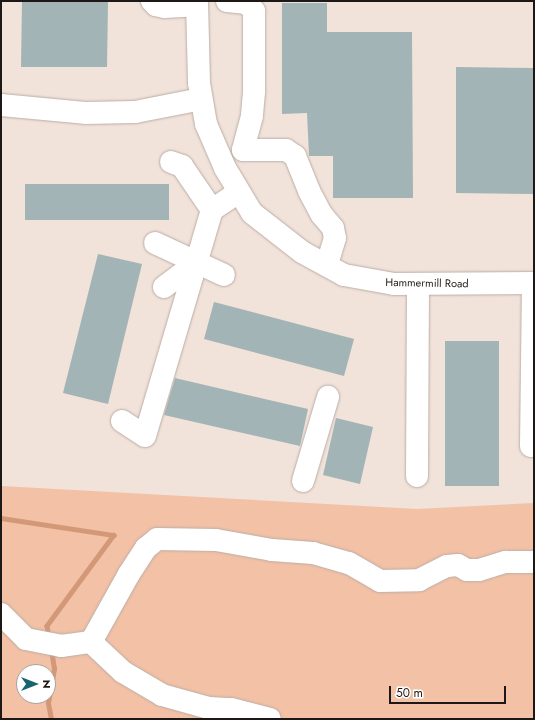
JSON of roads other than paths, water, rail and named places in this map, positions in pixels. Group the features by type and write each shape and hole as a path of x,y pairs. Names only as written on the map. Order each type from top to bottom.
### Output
{"street":[{"path":"152,1 156,5 164,7 197,3"},
{"path":"227,1 246,3 254,11 253,104 243,150"},
{"name":"Hammermill Road","path":"197,3 202,99 206,124 222,161 252,213 302,252 344,275 394,284 534,283"},
{"path":"1,105 85,113 135,112 202,99"},
{"path":"222,161 243,150 286,150 295,156 309,191 322,216 333,228 335,238 327,265"},
{"path":"171,162 182,166 212,210"},
{"path":"122,421 145,436 212,210 239,192"},
{"path":"155,243 224,275"},
{"path":"164,287 196,263"},
{"path":"532,446 534,283"},
{"path":"417,476 418,284"},
{"path":"303,481 328,397"},
{"path":"91,642 129,574 146,548 157,540 216,540 272,550 313,553 349,563 380,581 419,580 447,566 458,565 479,570 506,562 534,562"},
{"path":"1,614 26,639 61,646 91,642"},
{"path":"91,642 123,672 162,695 209,708 231,709 270,719"}],"waterway":[{"path":"1,518 114,535 47,626 49,637"},
{"path":"51,650 54,669 48,703 51,719"}]}
